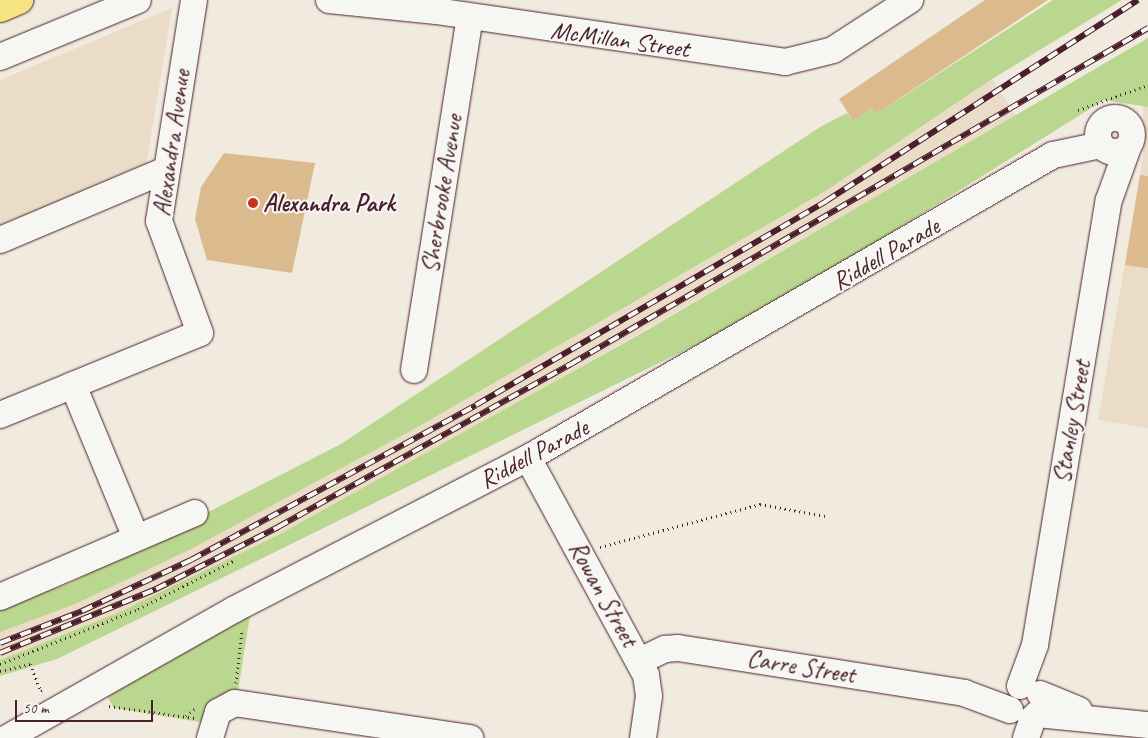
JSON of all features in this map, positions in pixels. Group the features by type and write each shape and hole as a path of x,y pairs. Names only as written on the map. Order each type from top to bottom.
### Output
{"highway":[{"path":"0,8 18,0"}],"street":[{"path":"0,57 138,0"},
{"name":"Alexandra Avenue","path":"0,415 200,333 159,226 166,170 194,0"},
{"name":"McMillan Street","path":"329,0 426,6 470,18 765,60 804,60 833,50 910,0"},
{"name":"Sherbrooke Avenue","path":"414,370 470,18"},
{"name":"Riddell Parade","path":"7,738 235,609 528,458 1053,155 1123,137"},
{"name":"Stanley Street","path":"1025,709 1109,200 1123,137"},
{"path":"0,240 166,170"},
{"path":"73,386 136,538"},
{"name":"Rowan Street","path":"528,458 640,661 649,696 643,738"},
{"path":"0,597 195,513"},
{"name":"Carre Street","path":"640,661 664,648 678,648 964,693 1025,709 1148,725"},
{"path":"220,718 268,706 470,738"}],"path":[{"path":"1078,110 1148,85"},
{"path":"580,553 760,504 825,516"},
{"path":"0,664 138,609 235,560"},
{"path":"106,706 220,718 242,630 240,622"},
{"path":"0,671 30,664 41,691"}],"shaded area":[{"path":"172,8 143,184 0,244 0,80"},
{"path":"992,79 1016,116 479,425 278,535 115,614 0,660 0,632 121,582 416,428 827,190"},
{"path":"1143,106 1148,107 1148,428 1098,420 1143,157"}],"green space":[{"path":"1053,0 1122,0 992,79 827,190 416,428 189,550 75,604 0,632 0,607 68,584 341,444 820,127 847,113 853,121 871,108 876,114"},
{"path":"1148,38 1148,107 1104,100 769,309 57,659 0,676 0,660 115,614 278,535 635,337"},
{"path":"251,609 237,697 206,723 114,708 105,693"}],"building":[{"path":"985,0 1048,0 876,114 871,108 853,121 839,99"},
{"name":"Alexandra Park","path":"224,153 315,163 292,273 207,260 195,219 201,187"},
{"path":"1140,175 1148,176 1148,268 1125,265"}],"railway":[{"path":"0,643 82,611 191,560 476,405 826,201 1138,0"},
{"path":"0,653 156,589 278,527 571,364 1148,28"}],"place":[{"name":"Alexandra Park","path":"253,203"}]}
